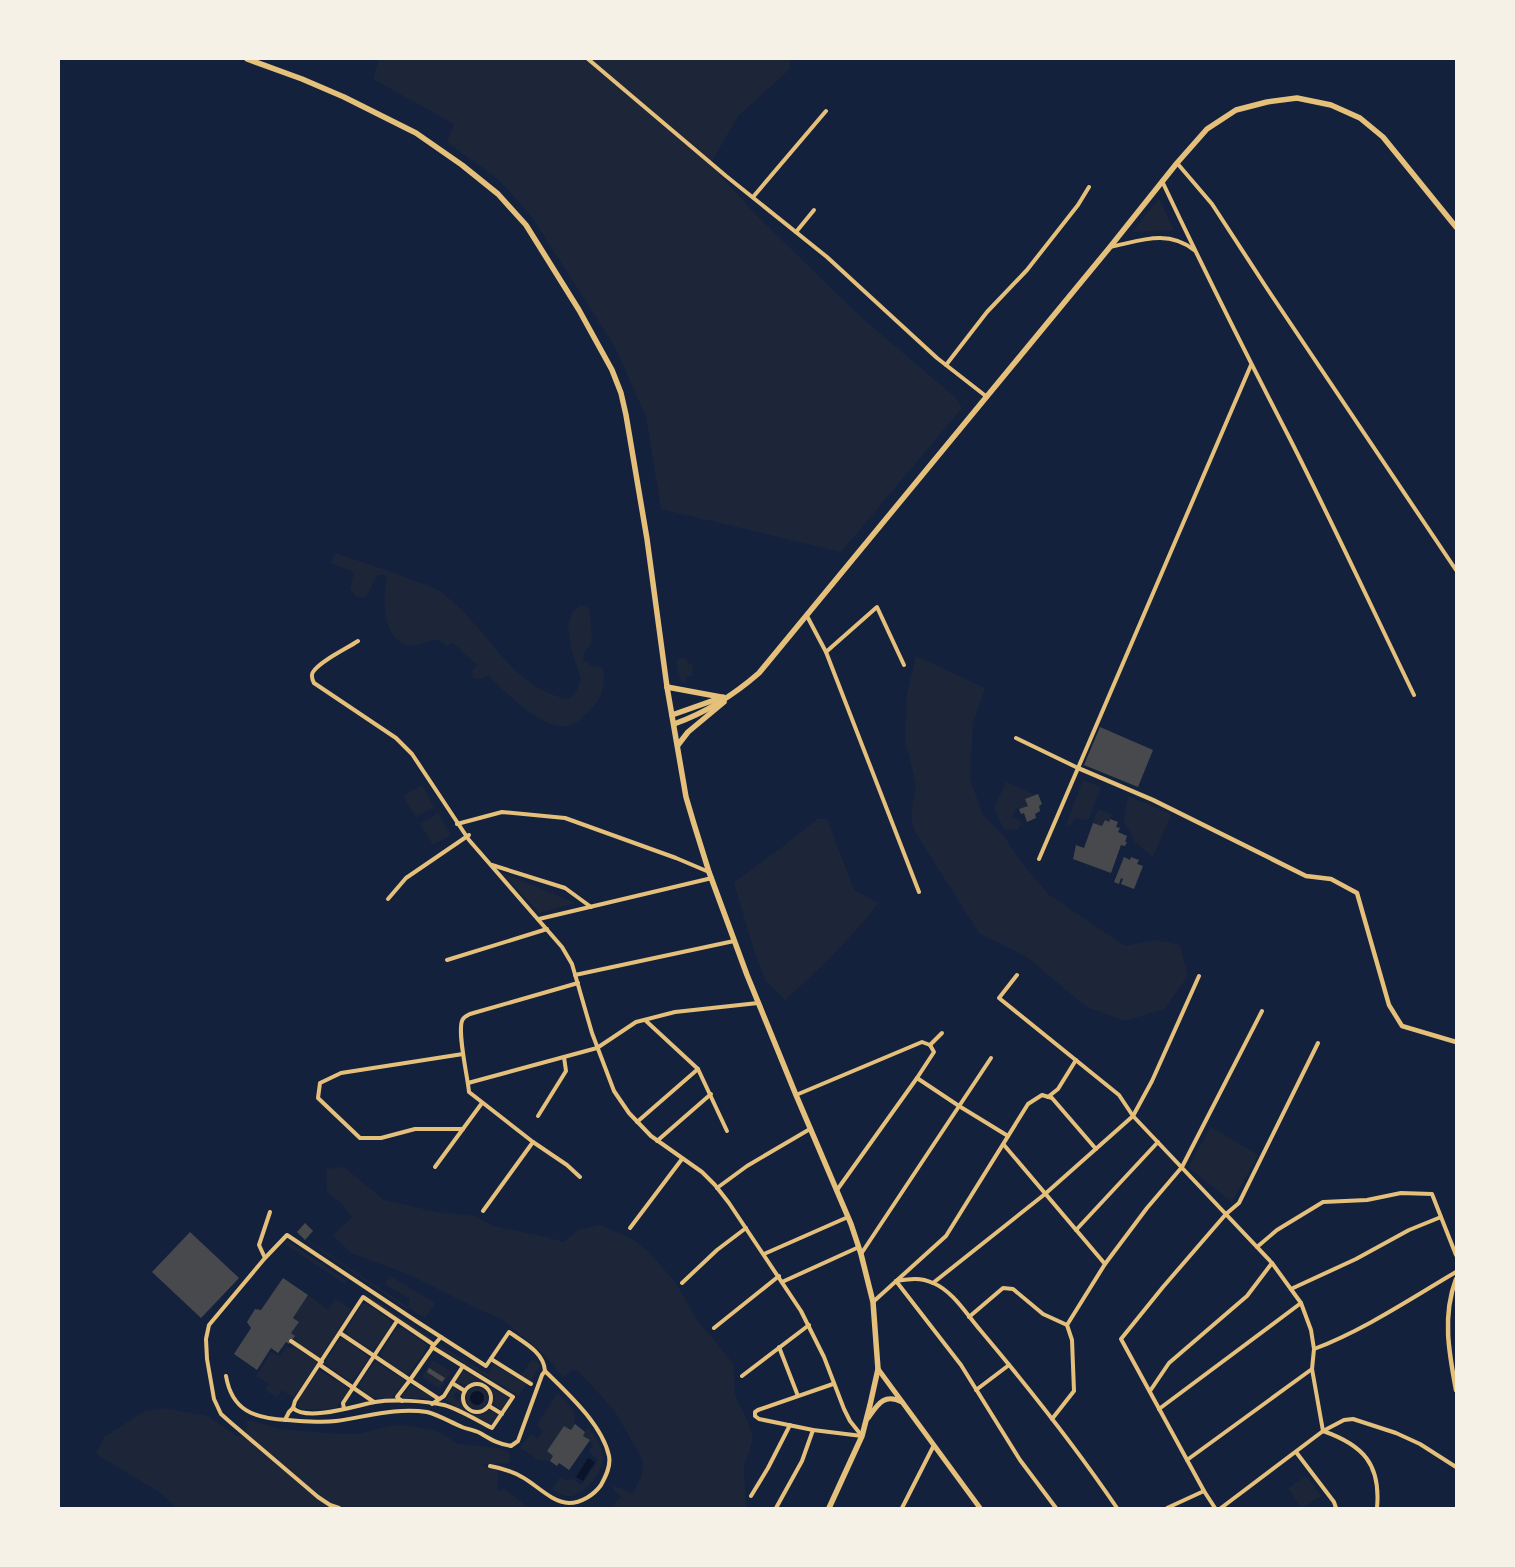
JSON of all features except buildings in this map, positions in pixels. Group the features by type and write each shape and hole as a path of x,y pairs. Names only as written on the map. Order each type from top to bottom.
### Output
{"main road":[{"path":"247,59 344,97 416,133 462,165 498,194 526,225 580,310 609,364 621,392 645,530 667,687 686,797 710,875 734,941 810,1129 848,1217 859,1247 873,1302 878,1370 862,1436 829,1508"},
{"path":"674,724 694,716 742,688 759,672 987,397 1177,163 1208,129 1236,110 1267,102 1297,98 1331,105 1360,118 1383,137 1456,227"},
{"path":"667,687 723,698"},
{"path":"672,715 723,698"},
{"path":"678,745 688,732 723,703 723,698"},
{"path":"878,1370 980,1508"},
{"path":"865,1422 883,1400 890,1398 902,1402"}],"street":[{"path":"588,59 827,257 946,365 987,397"},
{"path":"753,197 826,111"},
{"path":"1177,163 1212,204 1456,570"},
{"path":"1162,181 1195,252 1290,440 1414,695"},
{"path":"946,365 987,312 1027,270 1078,205 1089,187"},
{"path":"796,232 814,210"},
{"path":"1110,247 1162,237 1186,244 1195,252"},
{"path":"1039,860 1251,365"},
{"path":"826,652 877,607 904,665"},
{"path":"807,616 826,652 919,892"},
{"path":"358,642 320,665 313,672 312,678 314,683 396,738 412,754 458,824 562,947 572,964 597,1048 614,1091 629,1113 657,1141 702,1172 717,1188 746,1228 779,1276 809,1325 850,1421 862,1436"},
{"path":"1016,738 1078,768 1153,800 1306,876 1332,879 1357,892 1389,1005 1402,1026 1456,1042"},
{"path":"458,824 502,812 566,818 676,858 710,875"},
{"path":"388,899 406,878 468,836"},
{"path":"491,865 565,888 591,906"},
{"path":"539,919 710,875"},
{"path":"448,960 547,929"},
{"path":"575,974 734,941"},
{"path":"1017,975 999,998 1119,1095 1133,1116 1272,1263 1301,1303 1311,1330 1314,1349 1312,1369 1323,1431"},
{"path":"933,1283 1045,1194 1133,1116 1152,1081 1199,976"},
{"path":"578,983 470,1014 464,1018 461,1024 463,1054 469,1092 533,1142 568,1165 580,1177"},
{"path":"468,1083 597,1048 636,1022 675,1012 758,1003"},
{"path":"1067,1326 1105,1264 1147,1208 1182,1167 1262,1011"},
{"path":"645,1020 698,1069 727,1131"},
{"path":"930,1045 942,1032"},
{"path":"796,1095 922,1042 930,1045 934,1052 837,1191"},
{"path":"1215,1508 1121,1339 1162,1287 1226,1214 1239,1203 1318,1042"},
{"path":"463,1054 341,1074 320,1084 318,1098 360,1138 381,1138 415,1129 463,1129"},
{"path":"538,1116 566,1071 564,1057"},
{"path":"861,1254 992,1058"},
{"path":"1048,1097 1058,1089 1076,1060"},
{"path":"637,1122 698,1069"},
{"path":"917,1078 1008,1136"},
{"path":"657,1141 711,1094"},
{"path":"873,1302 946,1236 1028,1104 1042,1095 1052,1098 1096,1149"},
{"path":"436,1167 482,1103"},
{"path":"717,1188 747,1166 810,1129"},
{"path":"483,1211 533,1142"},
{"path":"1076,1230 1158,1142"},
{"path":"1004,1145 1105,1264"},
{"path":"630,1228 682,1160"},
{"path":"1257,1247 1278,1230 1323,1202 1367,1200 1401,1193 1432,1194 1456,1255"},
{"path":"265,1258 259,1245 270,1212"},
{"path":"764,1254 848,1217"},
{"path":"1291,1289 1356,1259 1409,1230 1441,1217"},
{"path":"682,1283 717,1250 746,1228"},
{"path":"226,1376 231,1396 252,1415 271,1420 335,1421 393,1411 411,1410 428,1412 445,1418 462,1427 478,1432 495,1442 511,1446 518,1441 545,1370 545,1364 537,1353 509,1332 486,1366 287,1235 265,1258 209,1325 206,1338 207,1359 214,1399 221,1414 230,1422 318,1497 330,1505 339,1508"},
{"path":"782,1282 859,1247"},
{"path":"1150,1391 1169,1363 1247,1296 1272,1263"},
{"path":"1314,1349 1365,1326 1456,1272"},
{"path":"714,1328 779,1276"},
{"path":"896,1281 916,1278 933,1283 948,1292 1083,1458 1117,1508"},
{"path":"1456,1279 1449,1306 1447,1331 1456,1390"},
{"path":"896,1281 960,1366 1020,1460 1056,1508"},
{"path":"968,1316 1003,1288 1013,1289 1043,1314 1067,1326 1072,1340 1074,1392 1052,1420"},
{"path":"285,1420 295,1401 363,1297 463,1366 514,1397 492,1428 445,1405 402,1401 374,1402 344,1409 306,1413 296,1411 293,1408"},
{"path":"1159,1409 1301,1303"},
{"path":"344,1409 343,1403 397,1321"},
{"path":"742,1376 809,1325"},
{"path":"340,1333 439,1399"},
{"path":"402,1401 397,1397 440,1337"},
{"path":"291,1341 374,1402"},
{"path":"779,1347 798,1396"},
{"path":"491,1359 531,1384"},
{"path":"976,1390 1009,1365"},
{"path":"432,1404 444,1396 463,1366"},
{"path":"1188,1460 1312,1369"},
{"path":"490,1466 523,1477 554,1499 568,1503 580,1501 590,1496 599,1488 606,1476 609,1456 601,1437 587,1416 545,1370"},
{"path":"485,1387 489,1382"},
{"path":"452,1383 465,1391"},
{"path":"476,1384 485,1387 492,1398 489,1406 481,1412 470,1410 464,1400 465,1391 476,1384"},
{"path":"833,1384 758,1410 755,1412 755,1416 759,1419 814,1430 862,1436"},
{"path":"489,1406 502,1414"},
{"path":"467,1416 470,1410"},
{"path":"1221,1508 1323,1431 1344,1420 1353,1419 1396,1432 1420,1444 1456,1467"},
{"path":"750,1496 768,1468 790,1425"},
{"path":"776,1508 802,1461 814,1430"},
{"path":"1323,1431 1344,1439 1361,1451 1372,1465 1378,1495 1377,1508"},
{"path":"902,1508 934,1445"},
{"path":"1296,1452 1334,1502 1336,1508"},
{"path":"1167,1508 1204,1491"}],"shaded area":[{"path":"379,59 790,59 790,69 739,115 710,164 756,215 862,318 955,397 962,408 841,552 661,509 646,417 615,347 532,217 499,180 447,142 454,124 373,79"},
{"path":"1159,199 1174,230 1132,232"},
{"path":"335,553 436,589 456,604 514,669 548,693 569,699 577,690 581,679 572,652 568,627 572,612 581,605 589,608 592,636 590,646 585,650 583,659 592,666 603,668 604,682 600,697 587,713 575,723 565,726 541,719 505,692 488,675 480,679 473,678 472,671 477,665 453,643 447,646 436,640 431,640 413,646 399,641 393,635 386,617 385,587 387,579 384,575 377,575 366,597 357,597 350,589 354,572 330,563"},
{"path":"916,656 985,688 973,723 970,779 983,815 1004,836 1018,858 1048,894 1125,946 1155,940 1180,945 1188,976 1164,1009 1125,1021 1085,1006 1027,957 979,933 915,832 911,816 916,784 905,740 907,694"},
{"path":"686,658 688,664 693,663 692,676 686,676 686,683 681,682 676,660"},
{"path":"1083,780 1101,787 1089,818 1086,820 1075,818 1070,825 1066,825"},
{"path":"1006,782 1033,794 1038,794 1025,799 1028,806 1016,808 1012,817 1022,822 1018,830 1004,829 994,809"},
{"path":"422,785 434,807 416,817 403,796"},
{"path":"1128,796 1171,814 1153,857 1135,842 1124,821"},
{"path":"1098,809 1112,814 1109,822 1105,820 1102,826 1093,823"},
{"path":"438,813 451,835 433,845 420,824"},
{"path":"817,819 827,819 854,890 878,903 834,954 785,1000 765,980 754,951 734,882"},
{"path":"501,872 576,903 539,913"},
{"path":"1211,1127 1258,1155 1232,1202 1188,1167"},
{"path":"344,1167 384,1200 437,1212 475,1216 493,1226 564,1242 578,1230 600,1225 632,1239 648,1251 675,1282 698,1321 733,1363 735,1395 748,1422 753,1438 744,1467 746,1508 610,1508 621,1497 613,1489 613,1486 632,1494 641,1477 643,1463 614,1410 580,1373 572,1369 563,1378 541,1352 502,1319 408,1274 351,1253 333,1235 352,1217 342,1204 327,1192 326,1169"},
{"path":"287,1241 347,1281 345,1284 285,1244"},
{"path":"307,1241 408,1307 407,1309"},
{"path":"390,1276 435,1303 425,1318 408,1307 410,1299 385,1284"},
{"path":"365,1293 433,1339 431,1342 364,1296"},
{"path":"308,1295 328,1310 335,1299 351,1309 320,1358 294,1341 294,1336 291,1333 298,1322 293,1318"},
{"path":"362,1304 367,1304 391,1321 391,1325 375,1349 371,1350 348,1335 346,1330"},
{"path":"397,1328 402,1328 426,1344 426,1349 410,1372 406,1374 383,1359 381,1353"},
{"path":"344,1339 367,1356 368,1359 353,1380 350,1381 326,1365 326,1361 340,1340"},
{"path":"440,1345 488,1374 494,1364 526,1384 519,1396 439,1348"},
{"path":"293,1346 317,1362 294,1398 282,1390 277,1397 265,1390 269,1384 256,1376 271,1352 280,1357 287,1347 291,1349"},
{"path":"532,1359 541,1365 530,1382 521,1376"},
{"path":"433,1360 451,1372 440,1389 422,1377"},
{"path":"374,1363 404,1380 404,1383 392,1398 377,1398 369,1395 359,1385"},
{"path":"319,1370 348,1388 349,1391 337,1407 301,1409 298,1406 298,1401"},
{"path":"463,1370 483,1382 476,1382 466,1386 456,1382"},
{"path":"410,1385 432,1398 404,1398 403,1396"},
{"path":"453,1387 462,1393 462,1395 456,1392 453,1397 458,1401 460,1397 466,1410 465,1412 445,1400"},
{"path":"477,1387 487,1394 488,1398 481,1408 477,1409 467,1402 466,1398 473,1388"},
{"path":"490,1387 509,1399 501,1410 493,1404 494,1397"},
{"path":"474,1391 480,1391 484,1398 480,1405 474,1405 470,1401 470,1395"},
{"path":"558,1393 573,1410 575,1424 571,1430 564,1426 547,1451 553,1456 550,1461 538,1460 520,1448 531,1434 538,1439 543,1431 537,1425"},
{"path":"162,1408 208,1416 236,1436 246,1436 247,1420 282,1429 336,1434 358,1434 393,1425 433,1430 443,1434 457,1444 499,1448 510,1453 509,1463 480,1465 499,1468 497,1491 504,1489 529,1508 177,1508 159,1492 96,1454 104,1437 145,1411"},
{"path":"490,1410 499,1415 492,1425 471,1414 482,1415"},
{"path":"588,1427 602,1450 602,1465 592,1482 582,1491 571,1496 564,1495 552,1489 560,1477 568,1481 571,1478 581,1485 599,1460 589,1452 593,1444 583,1436"},
{"path":"588,1458 595,1462 583,1481 576,1477"},
{"path":"1306,1476 1321,1496 1302,1508 1288,1488"}]}
